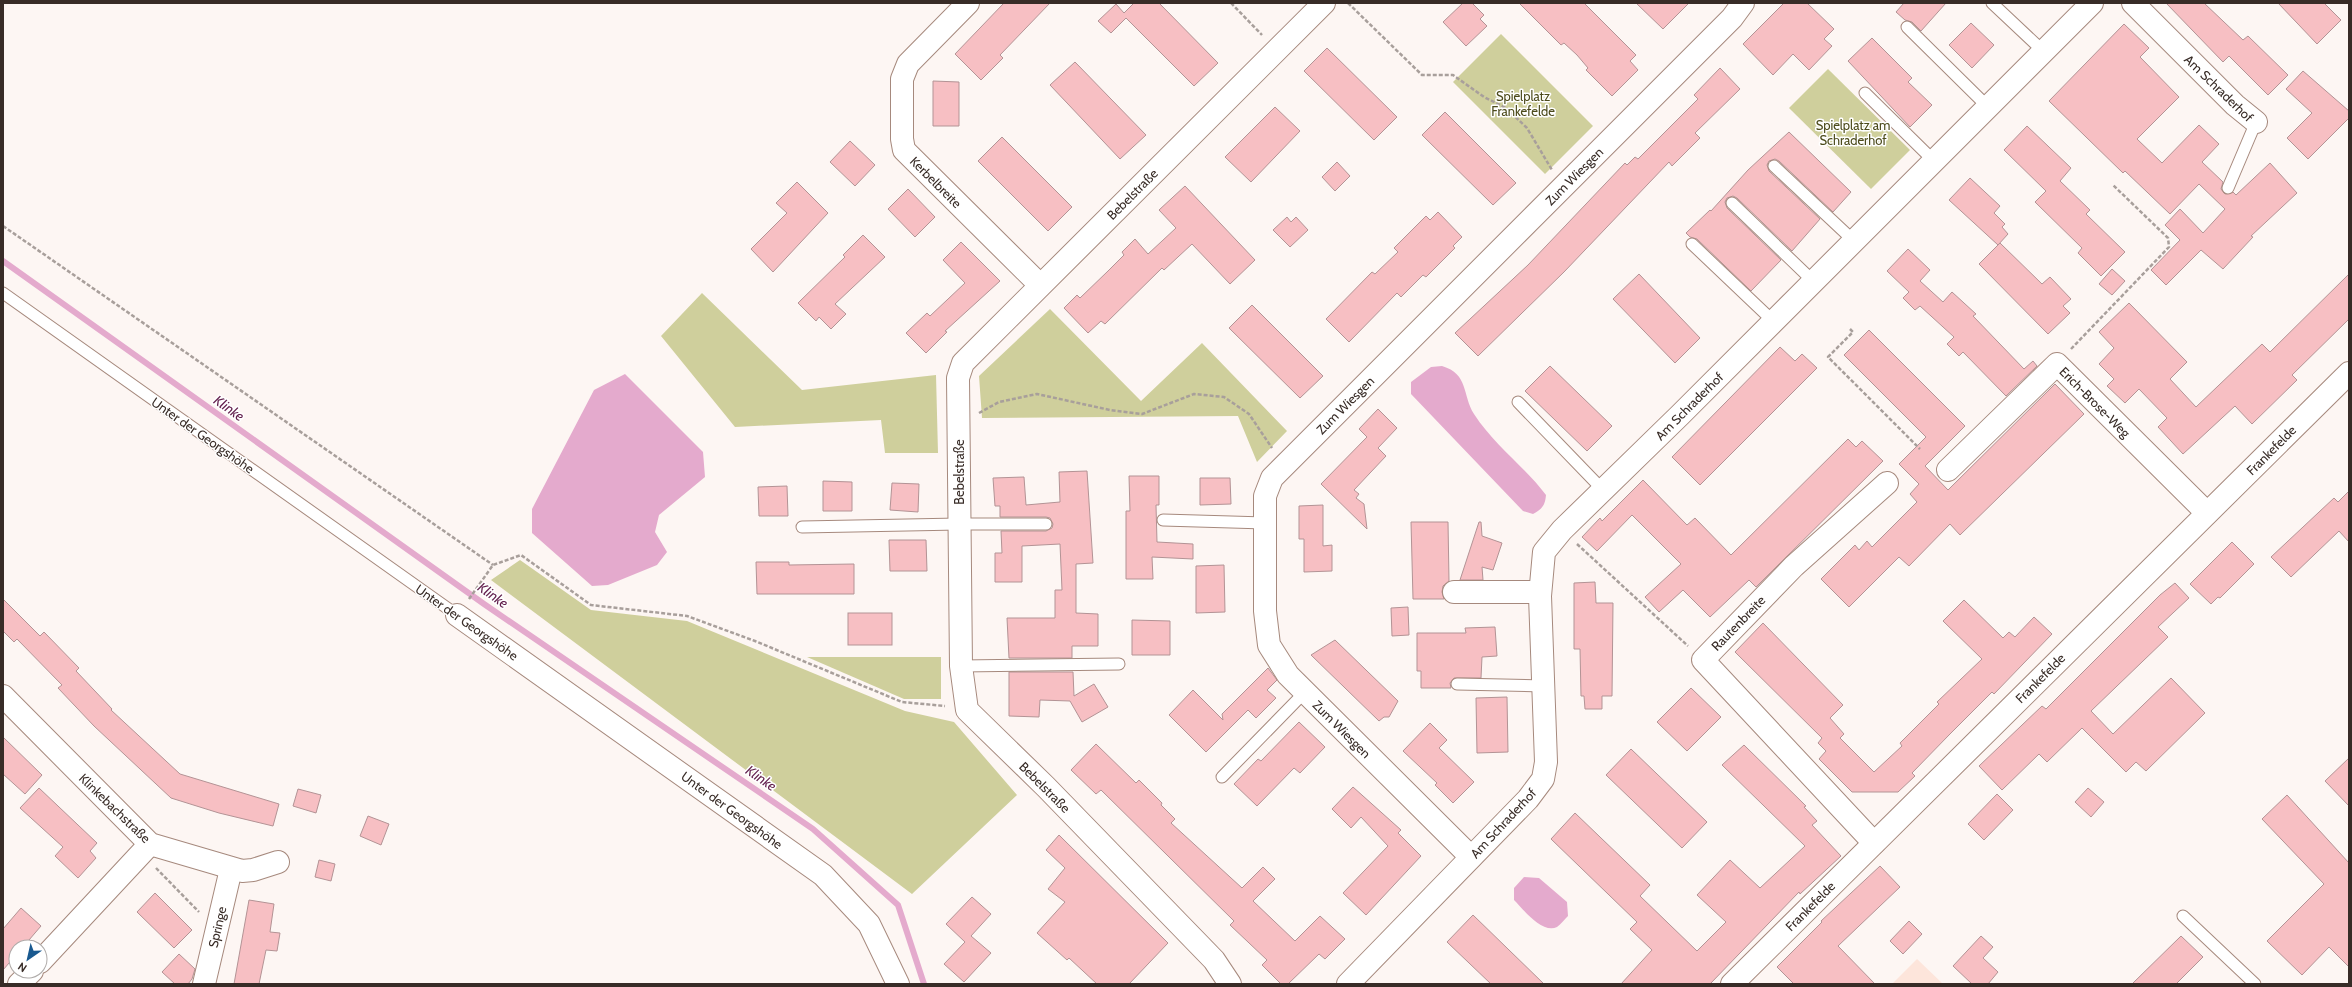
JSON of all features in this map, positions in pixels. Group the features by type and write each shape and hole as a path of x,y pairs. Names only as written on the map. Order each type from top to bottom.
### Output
{"street":[{"name":"Kerbelbreite","path":"968,3 908,64 902,79 902,139 904,150 1040,285"},
{"name":"Bebelstraße","path":"1230,984 1214,960 1046,787 967,710 961,666 958,378 963,363 1324,3"},
{"name":"Zum Wiesgen","path":"1471,857 1288,675 1269,646 1264,611 1265,496 1272,478 1732,18 1743,3"},
{"name":"Am Schraderhof","path":"1348,984 1528,799 1543,779 1546,762 1540,592 1544,552 1562,530 2092,3"},
{"name":"Am Schraderhof","path":"2133,3 2235,105 2256,122"},
{"name":"Erich-Brose-Weg","path":"1948,470 2057,364 2207,513"},
{"name":"Frankefelde","path":"1732,984 2349,373"},
{"name":"Rautenbreite","path":"1874,843 1703,660 1794,566 1887,483"},
{"path":"1454,592 1540,592"},
{"name":"Unter der Georgshöhe","path":"462,609 823,875 869,924 898,984"},
{"name":"Klinkebachstraße","path":"3,696 145,848 231,869 253,870 278,862"},
{"path":"48,953 145,848"},
{"name":"Springe","path":"204,984 231,869"}],"lane":[{"path":"1992,3 2043,51"},
{"path":"1906,27 1987,106"},
{"path":"1865,93 1933,160"},
{"name":"Am Schraderhof","path":"2228,188 2256,122"},
{"path":"1774,166 1854,241"},
{"path":"1732,203 1813,281"},
{"path":"1692,244 1773,321"},
{"name":"Unter der Georgshöhe","path":"3,292 462,609"},
{"path":"1518,402 1603,490"},
{"path":"1163,520 1265,523"},
{"path":"802,527 1046,524"},
{"path":"961,666 1119,664"},
{"path":"1457,684 1544,686"},
{"path":"1222,777 1305,692"},
{"path":"2183,916 2255,984"}],"path":[{"path":"1231,3 1277,50"},
{"path":"1348,3 1422,75 1453,75 1484,97 1506,108 1527,128 1544,158 1564,187"},
{"path":"2057,364 2169,247 2168,238 2113,185"},
{"path":"3,226 493,565"},
{"path":"1850,329 1853,332 1828,358 1920,449"},
{"path":"958,424 999,402 1038,394 1110,410 1142,414 1194,394 1224,398 1248,414 1262,435 1286,464"},
{"path":"1562,530 1703,660"},
{"path":"462,609 493,565 521,555 591,605 687,616 755,641 902,702 941,705 967,710"},
{"path":"145,848 216,929"}],"shaded area":[{"path":"1442,366 1457,374 1464,386 1470,407 1482,425 1546,495 1544,505 1541,509 1533,514 1523,511 1411,394 1411,382 1431,367"},
{"path":"625,374 703,452 705,477 659,515 655,532 667,552 657,565 608,585 592,586 532,533 532,509 594,390"},
{"path":"1524,877 1539,878 1567,902 1568,916 1557,927 1545,927 1539,924 1533,920 1514,900 1514,888"},
{"path":"1917,959 1943,984 1892,984"}],"green space":[{"name":"Spielplatz Frankefelde","path":"1501,34 1593,126 1545,174 1453,82"},
{"name":"Spielplatz am Schraderhof","path":"1828,69 1910,150 1871,189 1789,108"},
{"path":"702,293 802,390 936,375 938,453 885,453 881,420 735,427 661,336"},
{"path":"1050,309 1141,401 1202,343 1287,431 1257,462 1238,416 982,418 979,376"},
{"path":"520,560 591,610 687,621 905,711 954,722 1017,795 912,894 491,580"},
{"path":"807,657 941,657 941,699 904,699"}],"building":[{"path":"1004,3 1050,3 1000,55 1003,58 981,80 955,54"},
{"path":"1134,3 1159,3 1218,63 1194,86 1126,18 1111,33 1098,21 1116,4 1124,13"},
{"path":"1463,3 1472,3 1484,15 1480,19 1487,26 1466,46 1443,22"},
{"path":"1519,3 1584,3 1636,55 1630,61 1638,70 1612,96 1586,70 1588,68 1577,55 1564,43 1561,45"},
{"path":"1636,3 1689,3 1663,29"},
{"path":"1784,3 1807,3 1834,29 1824,39 1832,46 1809,70 1793,54 1773,75 1743,44"},
{"path":"1904,3 1946,3 1921,31 1912,22 1905,20 1896,12"},
{"path":"2166,3 2204,3 2243,40 2248,36 2288,75 2268,95 2229,56 2223,62"},
{"path":"2278,3 2324,3 2341,20 2317,44"},
{"path":"1971,23 1994,45 1972,68 1949,45"},
{"path":"2124,24 2149,48 2140,57 2179,97 2137,139 2162,163 2199,125 2219,144 2202,162 2223,182 2221,189 2225,194 2233,192 2236,195 2270,163 2297,193 2251,236 2253,237 2223,269 2201,250 2166,285 2151,270 2180,240 2165,225 2180,209 2203,233 2225,209 2199,184 2170,214 2125,171 2123,173 2049,101"},
{"path":"1872,38 1912,78 1908,82 1932,105 1910,127 1848,61"},
{"path":"1327,48 1397,117 1374,140 1304,71"},
{"path":"1075,62 1146,135 1120,159 1050,85"},
{"path":"1720,68 1740,89 1695,133 1700,138 1672,166 1669,162 1564,272 1478,356 1455,333 1528,265 1625,163 1627,165 1635,157 1638,159 1698,99 1694,95"},
{"path":"2303,71 2349,111 2349,118 2308,159 2287,138 2312,113 2286,89"},
{"path":"933,81 959,82 959,126 933,126"},
{"path":"1275,107 1300,131 1251,182 1225,157"},
{"path":"1445,112 1516,183 1493,205 1422,135"},
{"path":"2027,126 2071,168 2060,181 2090,210 2086,214 2125,252 2101,276 2078,253 2082,248 2035,202 2046,191 2004,150"},
{"path":"1789,132 1851,192 1833,212 1779,161 1775,159 1769,161 1767,165 1769,171 1820,219 1792,251 1737,198 1733,196 1727,198 1725,202 1727,208 1781,260 1751,291 1697,239 1690,237 1686,233 1710,210 1711,211 1748,170"},
{"path":"1002,137 1072,207 1048,231 978,161"},
{"path":"850,141 875,165 855,186 830,162"},
{"path":"1337,162 1350,176 1335,191 1322,177"},
{"path":"1970,178 2000,206 1994,213 2005,224 2002,227 2008,234 1998,245 1949,200"},
{"path":"797,182 828,213 773,272 751,249 787,213 776,203"},
{"path":"1185,186 1255,260 1230,284 1192,244 1164,270 1162,268 1105,324 1101,321 1088,333 1064,308 1077,295 1080,298 1108,271 1124,255 1122,252 1135,239 1148,254 1176,228 1159,210"},
{"path":"908,189 935,217 915,237 888,209"},
{"path":"1438,212 1462,237 1453,246 1455,248 1426,277 1423,275 1401,297 1397,293 1349,342 1326,319 1372,272 1375,274 1398,252 1394,248 1426,216 1430,220"},
{"path":"1287,217 1291,222 1296,217 1308,230 1290,247 1273,230"},
{"path":"863,235 885,257 835,304 846,314 831,329 819,317 816,321 798,303 845,257 843,255"},
{"path":"961,242 1000,281 945,331 947,332 926,353 906,333 927,313 930,316 965,283 943,260"},
{"path":"2000,243 2042,284 2050,277 2071,299 2063,306 2070,313 2048,334 1979,264"},
{"path":"1908,249 1930,270 1920,281 1943,302 1952,292 1976,314 1973,316 2024,369 2033,361 2037,366 2006,396 1963,352 1959,356 1947,344 1954,337 1920,306 1915,310 1903,298 1909,292 1887,271"},
{"path":"2112,269 2125,281 2112,295 2099,284"},
{"path":"1639,274 1700,338 1675,363 1613,299"},
{"path":"2349,274 2349,319 2292,375 2297,380 2252,424 2235,406 2183,454 2158,427 2167,418 2139,389 2125,403 2107,386 2114,379 2099,364 2114,348 2099,332 2129,303 2187,362 2170,379 2196,407 2262,344 2270,352"},
{"path":"1252,305 1323,376 1300,398 1229,328"},
{"path":"1869,330 1965,426 1925,466 1948,490 2055,384 2084,414 1960,535 1950,524 1909,566 1899,557 1849,607 1821,579 1855,545 1859,550 1867,541 1872,547 1917,502 1910,494 1919,484 1899,464 1926,437 1844,355"},
{"path":"1780,347 1795,361 1802,354 1817,368 1700,485 1672,457"},
{"path":"1550,366 1612,426 1587,451 1525,391"},
{"path":"1378,409 1397,428 1378,448 1386,456 1354,490 1359,494 1356,498 1364,504 1367,529 1321,484 1367,437 1359,429"},
{"path":"1848,439 1856,447 1862,441 1883,461 1756,587 1749,580 1710,617 1683,590 1659,612 1645,597 1681,564 1632,515 1597,551 1582,537 1600,518 1602,521 1643,480 1687,525 1695,518 1731,555"},
{"path":"1087,471 1093,563 1076,564 1076,613 1098,614 1098,646 1072,646 1072,658 1009,658 1007,618 1055,618 1055,590 1062,590 1060,544 1022,546 1022,582 995,582 995,553 1002,553 1001,531 1046,531 1052,528 1053,524 1050,518 1046,517 1000,517 1000,506 995,506 993,478 1024,477 1026,505 1060,502 1059,472"},
{"path":"1129,476 1159,476 1159,505 1156,505 1157,542 1193,544 1193,559 1152,557 1153,579 1126,579 1126,511 1130,511"},
{"path":"1200,478 1230,478 1231,504 1200,505"},
{"path":"823,481 852,482 852,511 823,511"},
{"path":"892,483 919,484 918,512 890,510"},
{"path":"787,486 788,516 759,516 758,487"},
{"path":"2349,491 2349,542 2339,531 2291,577 2271,557 2334,498 2338,502"},
{"path":"1323,505 1323,546 1332,545 1332,571 1304,572 1304,539 1299,539 1299,506"},
{"path":"1411,522 1448,522 1449,581 1443,586 1442,592 1444,599 1413,599"},
{"path":"1479,522 1481,522 1482,536 1502,543 1493,570 1482,567 1483,580 1460,580"},
{"path":"889,540 926,540 927,571 890,571"},
{"path":"2232,542 2254,564 2220,598 2218,597 2211,604 2190,584"},
{"path":"756,562 789,562 789,565 854,564 854,594 757,594"},
{"path":"1224,565 1225,612 1196,613 1196,566"},
{"path":"1595,582 1596,603 1613,603 1612,696 1602,696 1602,709 1585,709 1584,696 1581,696 1580,649 1574,649 1574,583"},
{"path":"2175,583 2189,598 2158,627 2168,637 2091,711 2113,734 2171,678 2205,713 2146,771 2136,762 2126,772 2082,728 2047,762 2039,754 2002,790 1979,766 2042,706 2046,709 2160,595"},
{"path":"3,599 40,636 44,632 79,668 76,671 112,709 111,710 180,774 279,804 273,826 219,813 171,798 94,726 58,688 62,685 17,639 14,642 3,631"},
{"path":"1964,600 2003,638 2009,632 2015,637 2034,617 2052,634 1994,694 1992,692 1949,735 1912,773 1915,776 1898,792 1852,792 1819,759 1826,751 1818,743 1822,738 1735,652 1763,623 1843,705 1830,718 1844,734 1840,738 1874,772 1902,746 1900,743 1939,704 1937,702 1982,659 1943,621"},
{"path":"1408,607 1409,635 1392,636 1391,608"},
{"path":"848,613 892,613 892,645 848,645"},
{"path":"1132,620 1170,621 1170,655 1132,655"},
{"path":"1495,627 1497,656 1482,657 1481,678 1454,678 1450,683 1451,688 1421,688 1421,671 1417,671 1417,633 1466,633 1465,628"},
{"path":"1335,640 1398,701 1389,717 1384,717 1379,721 1311,655"},
{"path":"1268,668 1277,680 1267,690 1276,698 1256,718 1248,710 1206,752 1169,715 1193,690 1223,720 1222,714"},
{"path":"1009,672 1073,672 1074,696 1094,684 1108,707 1082,722 1070,701 1040,700 1039,717 1009,716"},
{"path":"1691,688 1721,717 1687,751 1657,722"},
{"path":"1507,697 1508,752 1477,753 1476,698"},
{"path":"1299,722 1325,747 1300,773 1294,768 1257,806 1234,784 1258,759 1261,761"},
{"path":"1430,723 1447,740 1439,748 1474,782 1453,803 1435,785 1437,783 1403,751"},
{"path":"3,737 42,775 25,794 3,774"},
{"path":"1096,744 1136,783 1139,780 1162,803 1161,805 1175,819 1171,823 1242,888 1263,867 1275,879 1253,901 1295,941 1320,916 1345,939 1325,959 1319,954 1288,984 1281,984 1262,965 1267,960 1230,925 1234,921 1101,790 1096,794 1071,770"},
{"path":"1744,745 1806,806 1804,807 1817,821 1812,825 1841,856 1800,894 1799,892 1710,984 1621,984 1652,950 1630,929 1637,922 1551,839 1575,813 1650,885 1640,896 1697,951 1726,922 1697,895 1730,860 1760,888 1805,846 1722,765"},
{"path":"1631,749 1707,822 1682,848 1606,775"},
{"path":"2349,758 2349,806 2325,781"},
{"path":"1353,787 1401,830 1398,833 1421,856 1366,915 1343,893 1388,846 1361,817 1351,828 1332,809"},
{"path":"39,788 97,843 90,851 96,858 78,878 55,856 63,847 20,808"},
{"path":"2088,788 2104,802 2091,817 2075,802"},
{"path":"298,789 321,795 316,813 293,806"},
{"path":"1997,794 2013,810 1984,840 1968,824"},
{"path":"2287,795 2349,863 2349,967 2329,947 2302,975 2267,941 2324,884 2262,819"},
{"path":"368,816 389,824 381,845 360,836"},
{"path":"1059,835 1168,943 1129,984 1097,984 1069,958 1067,960 1037,933 1065,902 1048,889 1065,868 1046,850"},
{"path":"319,860 335,864 331,881 315,877"},
{"path":"1880,866 1900,887 1838,946 1875,984 1794,984 1777,967 1822,922 1821,921"},
{"path":"155,893 192,930 174,948 137,912"},
{"path":"972,897 991,914 971,936 991,953 964,982 944,964 965,942 946,924"},
{"path":"249,900 274,904 270,932 280,933 277,951 266,950 259,984 234,984"},
{"path":"21,908 41,926 30,939 8,939 8,964 3,970 3,929"},
{"path":"1473,915 1544,984 1491,984 1447,942"},
{"path":"1909,921 1922,934 1903,954 1890,941"},
{"path":"1981,936 1993,947 1983,958 1998,972 1988,984 1972,984 1953,966"},
{"path":"2181,936 2203,957 2176,984 2132,984"},
{"path":"179,954 195,969 192,979 188,984 175,984 162,972"}],"waterway":[{"name":"Klinke","path":"3,261 484,604 813,829 898,905 924,984"}]}
